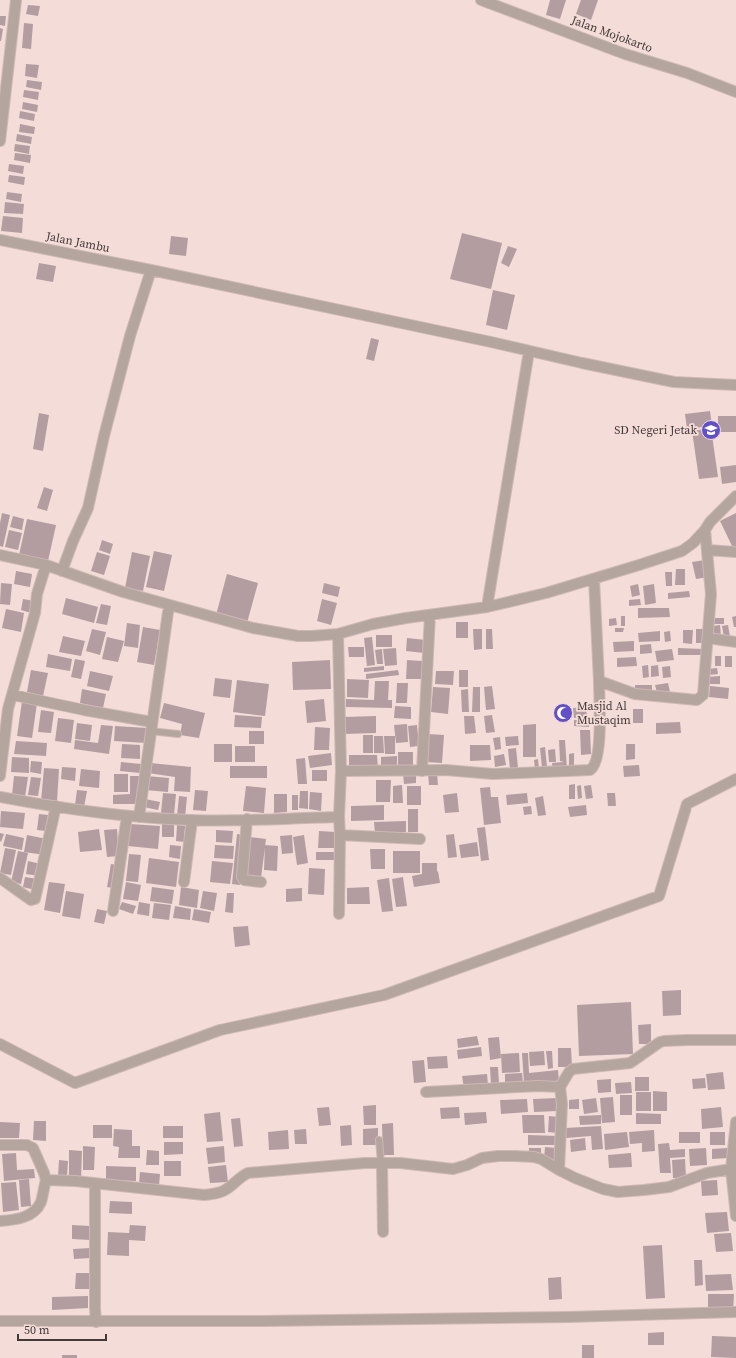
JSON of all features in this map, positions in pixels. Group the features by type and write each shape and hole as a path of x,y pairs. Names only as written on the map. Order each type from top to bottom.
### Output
{"street":[{"path":"0,141 16,0"},
{"name":"Jalan Mojokarto","path":"481,0 625,54 688,73 736,92"},
{"name":"Jalan Jambu","path":"0,240 151,270 674,382 736,385"},
{"path":"62,571 88,508 104,436 124,359 151,270"},
{"path":"487,607 529,351"},
{"path":"0,555 46,565 123,592 253,628 298,636 338,634 373,624 487,607 546,593 682,551 693,543 710,522 736,496"},
{"path":"599,681 635,694 697,700 703,695 711,594 705,530"},
{"path":"708,550 736,552"},
{"path":"0,776 4,707 13,695 35,613 37,594 46,565"},
{"path":"340,771 446,770 493,774 590,770 594,768 599,750 600,721 594,579"},
{"path":"139,817 169,605"},
{"path":"422,771 430,615"},
{"path":"338,634 340,771 339,914"},
{"path":"708,638 736,642"},
{"path":"13,695 84,710 151,727"},
{"path":"0,1044 76,1083 220,1030 384,995 659,896 687,804 736,779"},
{"path":"0,797 139,817 192,820 339,817"},
{"path":"0,878 31,900 35,899 56,806"},
{"path":"113,911 127,816"},
{"path":"248,819 242,877 244,880 261,882"},
{"path":"184,882 192,820"},
{"path":"340,835 420,839"},
{"path":"559,1170 562,1104 560,1087 569,1072 573,1069 630,1063 660,1042 687,1040 736,1040"},
{"path":"426,1092 538,1086 560,1087"},
{"path":"736,1122 731,1169 736,1216"},
{"path":"0,1145 27,1145 33,1148 46,1180 40,1202 35,1211 26,1216 10,1221 0,1221"},
{"path":"46,1180 70,1180 204,1195 216,1194 225,1190 248,1172 382,1163 400,1163 453,1169 482,1158 515,1156 541,1159 575,1178 603,1189 618,1192 669,1187 707,1173 731,1169"},
{"path":"382,1163 383,1232"},
{"path":"95,1184 96,1322"},
{"path":"0,1321 262,1321 569,1317 736,1312"}],"lane":[{"path":"151,727 178,734"},
{"path":"380,1140 382,1163"}],"building":[{"path":"550,0 566,0 560,19 546,15"},
{"path":"581,0 598,0 591,20 576,14"},
{"path":"28,5 40,6 38,16 26,14"},
{"path":"0,16 6,16 5,26 0,25"},
{"path":"24,23 33,24 31,49 22,48"},
{"path":"0,28 3,29 1,41 0,41"},
{"path":"26,64 39,65 37,78 25,76"},
{"path":"27,80 42,82 41,90 26,87"},
{"path":"24,90 39,92 38,100 23,97"},
{"path":"23,102 38,105 37,112 22,109"},
{"path":"20,111 35,114 34,121 19,118"},
{"path":"20,124 35,127 34,134 19,132"},
{"path":"17,134 32,137 31,144 16,141"},
{"path":"15,144 30,146 29,154 14,151"},
{"path":"15,153 31,155 30,163 14,160"},
{"path":"9,164 24,166 23,174 8,171"},
{"path":"9,175 25,177 24,185 8,182"},
{"path":"7,192 22,194 21,202 6,199"},
{"path":"5,202 24,204 23,214 4,213"},
{"path":"3,216 23,218 22,233 1,231"},
{"path":"462,233 502,243 491,289 450,279"},
{"path":"171,236 188,238 186,256 169,254"},
{"path":"508,246 517,249 509,267 501,263"},
{"path":"39,263 56,266 53,282 36,279"},
{"path":"493,290 515,295 507,330 486,325"},
{"path":"371,338 379,340 374,361 366,359"},
{"path":"710,411 712,426 687,429 685,414"},
{"path":"39,413 49,415 43,451 33,449"},
{"path":"718,416 736,416 736,432 718,432"},
{"path":"711,428 718,477 699,479 692,431"},
{"path":"736,465 736,482 722,484 720,467"},
{"path":"44,487 53,490 47,511 37,508"},
{"path":"2,513 10,515 3,547 0,546 0,523"},
{"path":"736,513 736,549 734,550 720,521"},
{"path":"13,516 24,519 22,530 10,527"},
{"path":"27,519 56,525 48,561 19,555"},
{"path":"9,530 22,533 18,550 5,547"},
{"path":"102,540 113,544 110,554 99,550"},
{"path":"154,551 172,555 164,591 146,587"},
{"path":"97,552 110,556 104,575 91,571"},
{"path":"132,552 150,556 143,591 125,588"},
{"path":"705,560 708,577 696,579 692,562"},
{"path":"676,569 685,569 685,585 675,585"},
{"path":"16,571 32,574 30,587 14,584"},
{"path":"665,572 672,572 672,586 666,586"},
{"path":"227,574 258,583 247,623 216,615"},
{"path":"1,583 12,584 10,605 0,604"},
{"path":"324,583 340,587 338,597 322,593"},
{"path":"638,584 640,595 632,597 630,586"},
{"path":"654,584 656,603 645,605 643,586"},
{"path":"689,591 690,597 668,599 668,593"},
{"path":"66,598 98,607 94,623 62,614"},
{"path":"23,599 34,601 31,613 21,610"},
{"path":"322,599 337,603 331,625 317,621"},
{"path":"640,599 641,605 629,606 629,600"},
{"path":"101,604 111,606 107,625 96,623"},
{"path":"638,608 669,608 670,617 638,618"},
{"path":"6,609 24,613 21,632 2,628"},
{"path":"621,616 625,616 625,626 621,626"},
{"path":"736,616 736,627 734,627 732,617"},
{"path":"616,618 617,625 609,626 609,619"},
{"path":"712,618 724,618 724,624 712,624"},
{"path":"456,622 468,622 468,638 456,638"},
{"path":"127,623 140,625 138,648 124,646"},
{"path":"720,625 721,637 714,638 713,626"},
{"path":"728,625 730,637 724,637 722,626"},
{"path":"143,627 160,630 154,665 137,662"},
{"path":"615,628 624,628 623,632 615,632"},
{"path":"92,629 106,632 100,655 86,651"},
{"path":"473,629 482,629 482,649 474,650"},
{"path":"486,629 492,629 493,649 486,649"},
{"path":"696,629 704,629 704,643 696,643"},
{"path":"683,630 693,630 692,644 683,643"},
{"path":"660,631 660,641 639,642 638,633"},
{"path":"670,631 671,641 665,642 664,632"},
{"path":"376,635 392,635 392,647 376,647"},
{"path":"63,636 85,641 81,656 59,652"},
{"path":"107,637 124,641 118,662 102,659"},
{"path":"372,637 375,665 367,666 364,638"},
{"path":"407,638 426,640 424,653 406,651"},
{"path":"634,641 634,651 614,652 613,642"},
{"path":"651,644 652,653 640,654 640,645"},
{"path":"348,647 364,647 364,657 349,657"},
{"path":"396,648 397,665 385,666 383,649"},
{"path":"678,648 702,649 702,655 678,655"},
{"path":"382,649 383,664 377,664 375,650"},
{"path":"672,649 674,660 657,662 655,651"},
{"path":"48,654 72,659 70,671 46,667"},
{"path":"715,656 721,656 721,666 715,666"},
{"path":"725,656 732,656 732,667 725,667"},
{"path":"636,657 637,666 617,667 617,658"},
{"path":"75,659 85,661 81,679 71,677"},
{"path":"330,660 331,689 293,690 292,662"},
{"path":"407,660 422,661 422,679 406,679"},
{"path":"648,665 649,677 643,678 642,666"},
{"path":"658,665 659,676 651,677 651,666"},
{"path":"384,666 384,670 364,672 364,668"},
{"path":"670,666 671,677 663,678 662,667"},
{"path":"717,668 718,674 709,675 708,669"},
{"path":"31,670 48,673 43,696 27,692"},
{"path":"398,670 399,675 366,679 366,674"},
{"path":"459,670 468,670 468,687 459,687"},
{"path":"90,671 113,676 109,691 87,686"},
{"path":"436,671 454,671 453,685 435,684"},
{"path":"720,676 720,684 707,684 707,677"},
{"path":"215,678 232,680 230,698 213,696"},
{"path":"347,679 369,680 368,698 347,697"},
{"path":"237,680 269,684 265,716 233,712"},
{"path":"375,681 389,681 388,700 392,700 392,708 346,707 346,699 374,700"},
{"path":"397,683 408,683 407,703 396,703"},
{"path":"668,683 670,692 657,693 655,685"},
{"path":"635,685 652,685 652,692 635,692"},
{"path":"492,686 495,709 486,710 484,687"},
{"path":"710,686 729,688 728,699 709,697"},
{"path":"433,687 450,688 448,714 431,712"},
{"path":"473,687 480,687 480,712 472,712"},
{"path":"82,689 106,694 103,708 80,703"},
{"path":"468,689 469,712 462,712 461,690"},
{"path":"324,699 326,721 307,723 305,701"},
{"path":"22,701 37,703 32,738 17,736"},
{"path":"164,703 205,713 199,738 180,735 182,724 160,718"},
{"path":"395,706 411,707 411,719 394,718"},
{"path":"586,707 587,717 574,718 573,708"},
{"path":"633,709 643,709 643,723 633,723"},
{"path":"41,710 54,712 51,733 38,732"},
{"path":"235,715 262,717 261,728 234,727"},
{"path":"492,715 495,732 486,733 484,716"},
{"path":"376,716 376,733 344,734 344,717"},
{"path":"464,716 474,716 476,733 465,734"},
{"path":"58,718 74,720 71,743 55,741"},
{"path":"574,720 589,721 589,727 574,726"},
{"path":"680,722 681,733 656,734 656,723"},
{"path":"77,723 92,725 90,741 75,739"},
{"path":"407,724 408,742 396,743 394,725"},
{"path":"536,724 536,757 523,757 523,725"},
{"path":"101,725 113,726 109,754 74,749 75,740 98,743"},
{"path":"417,725 419,746 410,747 408,726"},
{"path":"115,726 147,728 146,743 114,741"},
{"path":"315,727 330,728 329,750 314,750"},
{"path":"580,730 590,730 591,754 581,755"},
{"path":"249,731 264,731 264,744 249,744"},
{"path":"428,734 444,735 442,763 426,762"},
{"path":"363,735 373,735 373,753 363,753"},
{"path":"374,736 383,736 384,753 374,753"},
{"path":"384,736 395,736 395,754 385,754"},
{"path":"518,736 519,745 506,746 505,737"},
{"path":"500,737 501,749 495,750 493,738"},
{"path":"559,740 565,740 567,770 553,771 552,763 564,762 560,761"},
{"path":"16,741 47,743 46,756 14,754"},
{"path":"122,744 140,745 140,759 121,758"},
{"path":"214,744 232,744 232,762 214,762"},
{"path":"626,744 635,744 635,759 626,760"},
{"path":"470,745 490,745 491,760 470,761"},
{"path":"235,746 255,746 255,762 235,762"},
{"path":"545,747 547,767 542,768 540,748"},
{"path":"516,748 518,768 510,769 508,749"},
{"path":"555,749 556,762 549,762 548,750"},
{"path":"398,752 413,752 413,766 398,766"},
{"path":"331,753 332,765 310,768 308,756"},
{"path":"574,753 574,765 569,766 569,754"},
{"path":"504,754 506,765 495,767 494,756"},
{"path":"349,755 377,755 378,768 349,769"},
{"path":"397,756 397,767 381,768 381,757"},
{"path":"12,757 29,758 29,773 11,772"},
{"path":"305,758 307,784 298,784 296,759"},
{"path":"538,759 539,769 535,769 534,760"},
{"path":"31,761 42,762 41,774 30,772"},
{"path":"121,762 141,764 140,773 120,771"},
{"path":"150,763 191,767 190,792 174,791 175,777 148,773"},
{"path":"639,765 640,776 624,777 623,766"},
{"path":"230,766 267,766 267,778 230,778"},
{"path":"62,767 76,768 75,781 61,779"},
{"path":"44,768 59,769 57,802 41,801"},
{"path":"81,769 100,771 99,788 79,786"},
{"path":"312,770 327,770 327,781 312,781"},
{"path":"428,773 437,773 438,785 429,785"},
{"path":"114,774 128,774 128,792 114,792"},
{"path":"403,774 416,774 416,783 404,784"},
{"path":"14,776 28,777 25,797 12,795"},
{"path":"130,776 140,776 140,804 113,804 113,795 130,794"},
{"path":"146,776 169,778 168,792 145,790"},
{"path":"31,777 41,778 38,796 28,795"},
{"path":"376,780 391,780 390,802 376,802"},
{"path":"575,784 575,799 569,799 569,785"},
{"path":"402,785 403,803 393,803 393,786"},
{"path":"581,785 582,798 578,799 577,786"},
{"path":"591,785 593,798 586,799 584,786"},
{"path":"246,786 266,788 264,813 243,811"},
{"path":"407,786 421,786 421,805 407,805"},
{"path":"490,787 491,797 498,797 501,823 484,825 480,788"},
{"path":"77,790 87,791 84,807 75,805"},
{"path":"195,790 208,791 206,811 193,810"},
{"path":"300,791 308,791 308,809 299,808"},
{"path":"310,792 322,793 321,811 309,809"},
{"path":"163,793 176,794 174,815 161,813"},
{"path":"457,793 459,812 445,813 443,795"},
{"path":"527,793 528,803 507,805 506,795"},
{"path":"607,793 615,793 616,806 608,806"},
{"path":"274,794 287,794 287,812 274,813"},
{"path":"292,795 298,795 298,810 292,810"},
{"path":"179,796 187,797 185,817 177,816"},
{"path":"543,796 546,815 538,816 535,798"},
{"path":"145,799 160,802 158,810 144,807"},
{"path":"384,805 384,820 351,821 351,806"},
{"path":"586,805 587,815 570,817 568,807"},
{"path":"531,806 532,814 524,815 523,807"},
{"path":"408,809 418,809 418,832 408,832"},
{"path":"1,811 25,813 23,829 0,827"},
{"path":"39,814 48,815 46,831 37,830"},
{"path":"406,821 406,832 375,833 374,822"},
{"path":"162,823 174,824 174,837 162,837"},
{"path":"130,824 160,826 158,849 128,846"},
{"path":"177,825 185,826 184,842 176,841"},
{"path":"485,827 489,860 481,861 477,828"},
{"path":"99,829 102,850 80,852 78,832"},
{"path":"117,829 119,856 107,857 104,830"},
{"path":"216,830 233,831 232,843 216,842"},
{"path":"319,831 336,832 336,848 318,848"},
{"path":"0,833 4,834 1,842 0,841"},
{"path":"6,834 24,838 22,850 3,846"},
{"path":"237,834 244,835 240,885 232,884"},
{"path":"454,834 457,857 448,858 446,835"},
{"path":"27,835 47,839 45,855 24,852"},
{"path":"292,835 293,853 282,854 280,836"},
{"path":"304,835 308,863 297,865 293,837"},
{"path":"249,837 266,839 261,878 245,876"},
{"path":"477,842 479,856 461,858 459,845"},
{"path":"170,845 181,846 180,859 169,857"},
{"path":"215,845 234,846 233,859 214,858"},
{"path":"265,845 278,846 277,871 264,870"},
{"path":"5,848 16,850 11,875 0,873"},
{"path":"370,849 385,849 385,869 371,869"},
{"path":"18,851 28,853 21,884 11,882"},
{"path":"393,851 420,851 420,873 393,873"},
{"path":"316,852 335,852 335,860 316,860"},
{"path":"129,854 141,855 138,882 126,881"},
{"path":"149,858 179,862 176,887 146,883"},
{"path":"28,861 41,864 39,876 26,874"},
{"path":"212,861 233,863 230,884 210,882"},
{"path":"422,863 437,863 437,872 438,871 440,883 414,887 412,876 422,874"},
{"path":"111,864 118,865 113,888 107,887"},
{"path":"309,868 325,869 324,895 308,894"},
{"path":"25,877 38,879 35,890 23,887"},
{"path":"403,877 407,906 396,907 392,879"},
{"path":"389,878 393,911 382,912 377,880"},
{"path":"49,882 65,884 60,913 44,910"},
{"path":"126,882 141,885 138,901 123,899"},
{"path":"152,887 174,890 172,904 150,901"},
{"path":"181,887 199,890 197,908 179,905"},
{"path":"369,887 370,904 347,904 347,888"},
{"path":"302,888 302,901 286,902 286,889"},
{"path":"66,891 84,894 80,919 62,916"},
{"path":"203,891 217,893 214,911 200,908"},
{"path":"227,893 234,893 233,913 225,912"},
{"path":"122,902 136,906 133,914 119,909"},
{"path":"139,902 150,904 149,916 137,914"},
{"path":"154,903 171,905 169,920 152,918"},
{"path":"175,906 191,909 190,920 173,918"},
{"path":"97,909 107,911 104,924 94,922"},
{"path":"194,909 211,912 209,923 192,920"},
{"path":"248,926 250,945 235,947 233,927"},
{"path":"681,990 681,1015 663,1016 662,991"},
{"path":"631,1002 633,1054 579,1056 577,1005"},
{"path":"651,1024 651,1044 639,1044 638,1025"},
{"path":"477,1036 479,1045 458,1048 457,1039"},
{"path":"499,1037 501,1058 490,1060 488,1038"},
{"path":"481,1047 482,1056 458,1059 457,1050"},
{"path":"558,1048 571,1048 572,1067 558,1067"},
{"path":"544,1051 545,1065 530,1066 529,1052"},
{"path":"546,1051 552,1051 553,1068 548,1069"},
{"path":"519,1053 520,1072 502,1073 501,1054"},
{"path":"522,1053 528,1053 529,1073 558,1070 559,1081 524,1083"},
{"path":"447,1056 448,1068 428,1069 427,1057"},
{"path":"424,1060 426,1082 414,1083 412,1061"},
{"path":"490,1067 498,1067 499,1084 491,1085"},
{"path":"723,1072 725,1089 708,1090 706,1074"},
{"path":"522,1073 523,1083 505,1084 505,1074"},
{"path":"487,1074 488,1085 464,1088 462,1076"},
{"path":"635,1077 649,1077 649,1091 635,1091"},
{"path":"705,1078 706,1088 693,1089 692,1079"},
{"path":"611,1079 611,1092 598,1093 597,1080"},
{"path":"631,1082 632,1093 616,1094 615,1083"},
{"path":"653,1091 667,1092 667,1111 653,1111"},
{"path":"636,1092 651,1092 651,1111 636,1111"},
{"path":"620,1095 632,1095 632,1115 620,1115"},
{"path":"613,1097 615,1122 602,1123 600,1098"},
{"path":"557,1098 558,1111 534,1112 533,1099"},
{"path":"596,1098 598,1112 584,1114 582,1100"},
{"path":"527,1099 528,1112 501,1114 500,1100"},
{"path":"579,1099 579,1109 569,1109 569,1100"},
{"path":"376,1105 376,1125 364,1125 363,1106"},
{"path":"329,1107 331,1125 319,1126 317,1108"},
{"path":"459,1107 460,1118 441,1119 440,1108"},
{"path":"721,1107 723,1127 702,1129 701,1109"},
{"path":"220,1112 223,1141 207,1142 204,1114"},
{"path":"486,1112 487,1123 465,1125 464,1113"},
{"path":"636,1113 661,1114 661,1124 636,1124"},
{"path":"522,1115 544,1115 545,1133 523,1133"},
{"path":"601,1115 601,1124 580,1125 579,1116"},
{"path":"549,1116 558,1117 557,1133 548,1132"},
{"path":"240,1118 243,1146 234,1147 231,1119"},
{"path":"34,1121 46,1121 46,1141 33,1140"},
{"path":"0,1122 20,1123 19,1138 0,1138"},
{"path":"393,1123 394,1155 383,1155 382,1124"},
{"path":"93,1125 112,1125 112,1138 93,1138"},
{"path":"351,1125 352,1145 341,1146 340,1126"},
{"path":"163,1126 183,1126 183,1138 163,1138"},
{"path":"601,1126 603,1149 592,1150 591,1136 566,1138 565,1128"},
{"path":"378,1128 378,1145 363,1145 363,1129"},
{"path":"114,1129 132,1130 132,1146 140,1146 140,1158 118,1158 119,1147 113,1146"},
{"path":"306,1129 307,1144 295,1144 294,1130"},
{"path":"288,1130 289,1149 269,1150 268,1132"},
{"path":"654,1130 655,1151 642,1152 642,1143 630,1144 629,1132"},
{"path":"627,1132 629,1147 605,1150 604,1134"},
{"path":"679,1132 700,1132 700,1143 679,1143"},
{"path":"710,1132 725,1132 725,1145 710,1145"},
{"path":"528,1135 558,1136 558,1145 528,1145"},
{"path":"585,1138 586,1150 571,1152 570,1140"},
{"path":"164,1142 183,1142 183,1154 164,1155"},
{"path":"669,1143 670,1150 685,1149 685,1157 670,1158 671,1173 660,1173 658,1144"},
{"path":"83,1146 95,1147 94,1170 83,1170"},
{"path":"224,1146 225,1162 208,1164 206,1148"},
{"path":"545,1147 556,1148 555,1160 544,1159"},
{"path":"529,1148 541,1148 541,1155 529,1155"},
{"path":"706,1148 707,1165 690,1166 689,1149"},
{"path":"728,1148 728,1158 712,1159 712,1149"},
{"path":"69,1150 82,1151 81,1179 69,1178"},
{"path":"147,1150 159,1151 159,1165 146,1165"},
{"path":"16,1153 17,1170 34,1169 35,1178 4,1181 2,1154"},
{"path":"631,1153 632,1167 609,1168 608,1155"},
{"path":"685,1159 686,1178 673,1178 672,1160"},
{"path":"59,1160 68,1161 67,1176 58,1176"},
{"path":"164,1161 181,1161 181,1176 164,1176"},
{"path":"226,1165 228,1182 210,1183 208,1167"},
{"path":"106,1166 136,1167 136,1181 106,1180"},
{"path":"140,1172 160,1174 159,1186 139,1184"},
{"path":"29,1179 31,1206 21,1207 19,1180"},
{"path":"717,1180 718,1195 702,1196 701,1181"},
{"path":"16,1182 19,1210 3,1212 1,1183"},
{"path":"110,1201 132,1202 132,1214 109,1213"},
{"path":"727,1212 729,1231 707,1233 705,1213"},
{"path":"72,1225 90,1226 90,1240 72,1239"},
{"path":"130,1225 146,1226 145,1241 129,1240 129,1256 107,1255 108,1232 129,1233"},
{"path":"731,1233 733,1251 716,1252 714,1234"},
{"path":"662,1245 665,1298 646,1299 643,1246"},
{"path":"90,1248 90,1258 74,1259 73,1249"},
{"path":"694,1260 702,1260 703,1285 695,1286"},
{"path":"76,1273 90,1273 89,1289 75,1289"},
{"path":"731,1274 733,1290 706,1291 705,1275"},
{"path":"561,1277 562,1299 549,1300 548,1278"},
{"path":"708,1294 734,1294 733,1312 708,1312"},
{"path":"88,1296 88,1308 52,1310 52,1297"},
{"path":"664,1332 664,1345 648,1345 648,1333"},
{"path":"712,1336 736,1337 736,1358 711,1357"},
{"path":"582,1345 594,1345 594,1358 582,1358"},
{"path":"62,1355 77,1355 77,1358 62,1358"}],"place":[{"name":"SD Negeri Jetak","path":"711,430"},
{"name":"Masjid Al Mustaqim","path":"563,713"}]}
